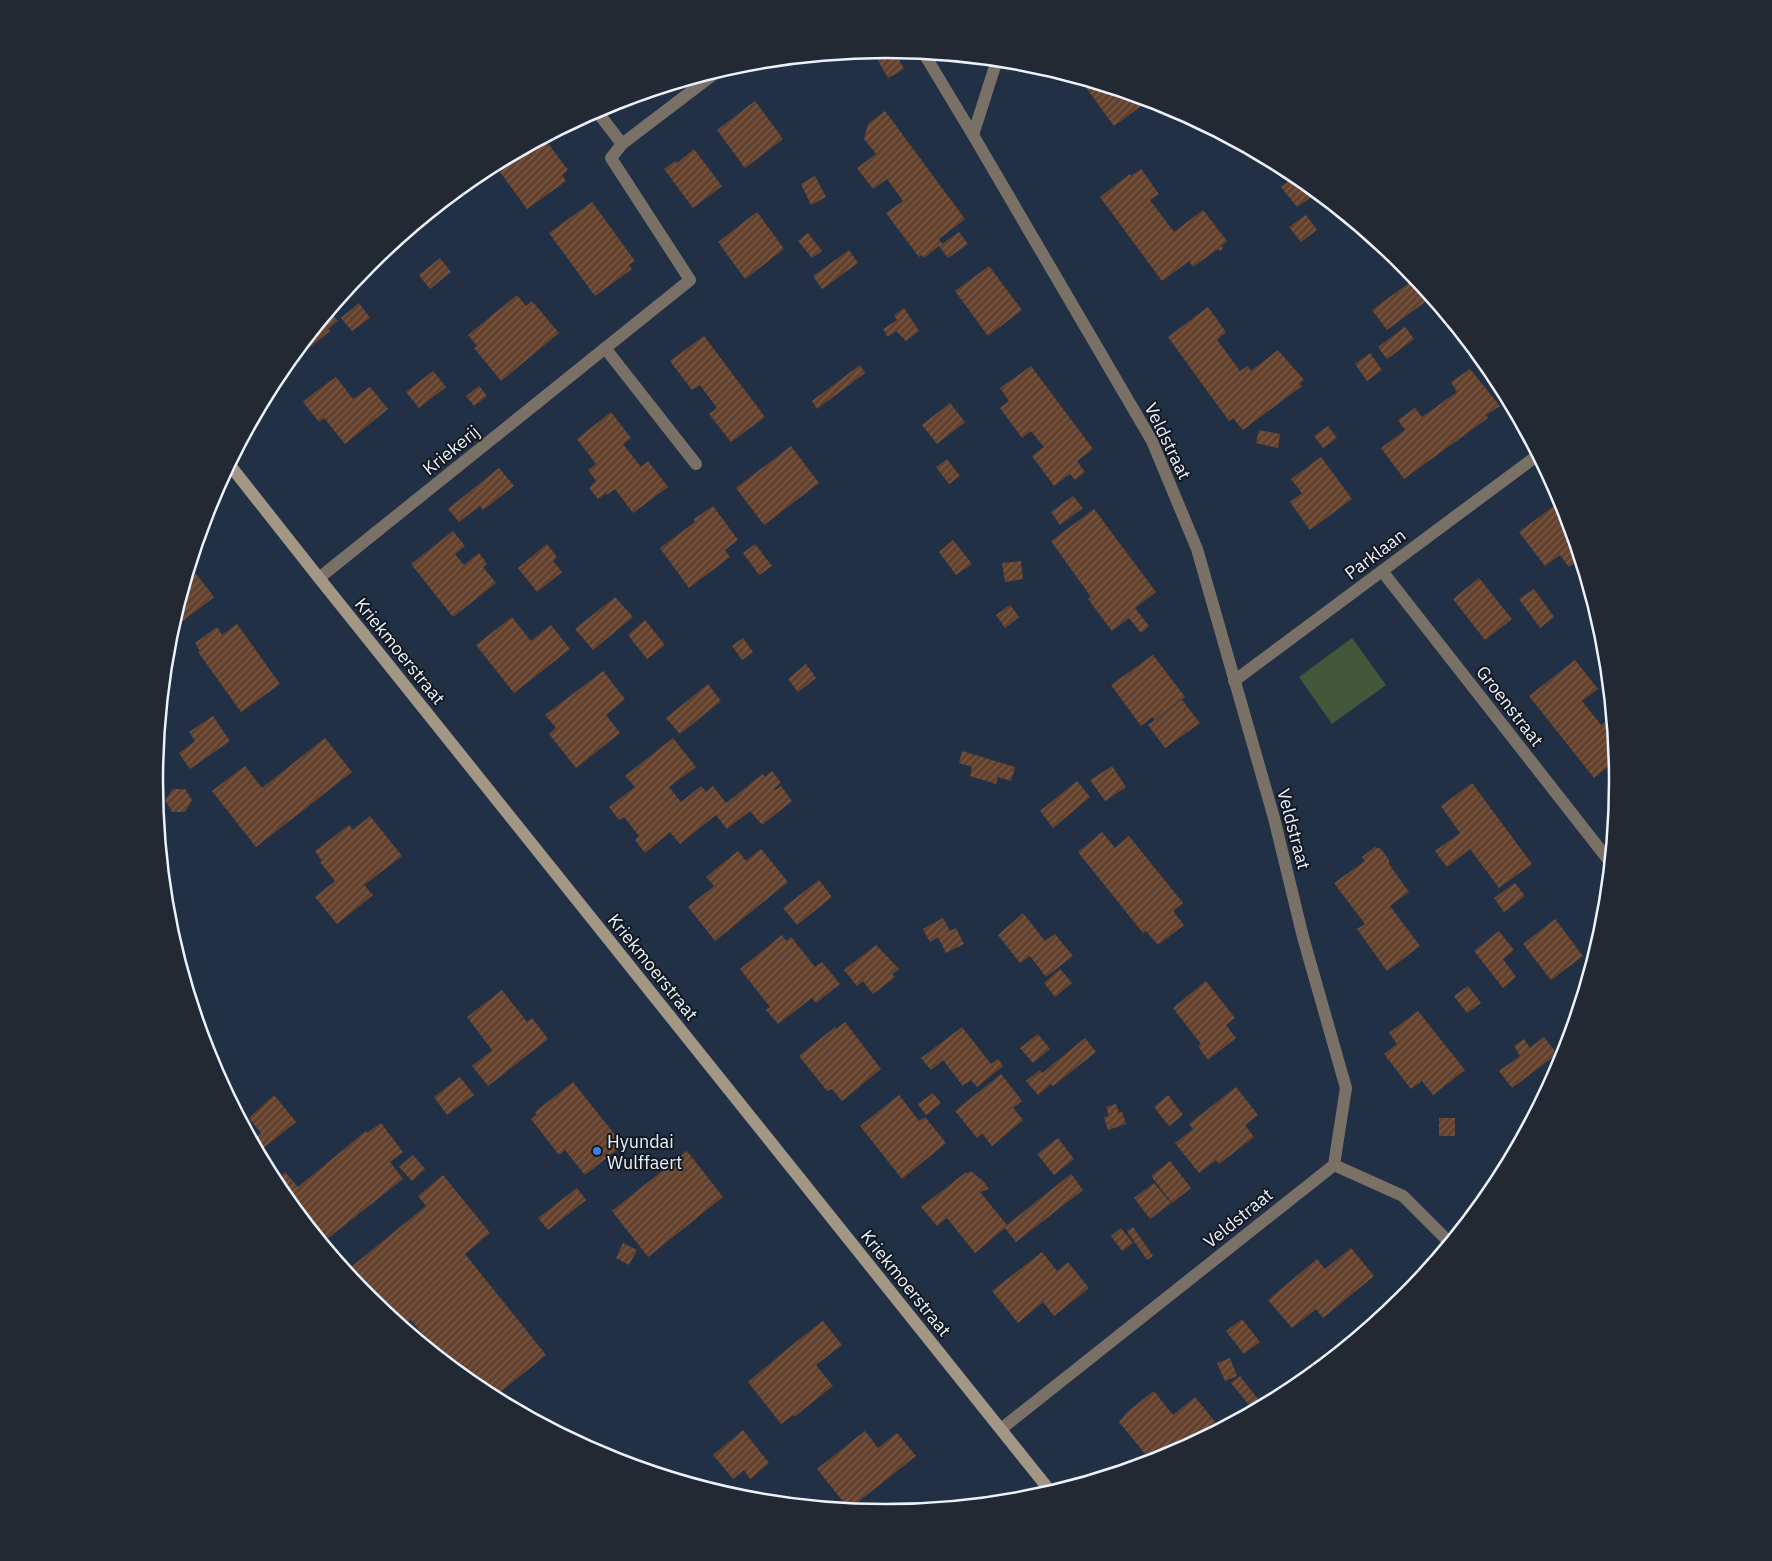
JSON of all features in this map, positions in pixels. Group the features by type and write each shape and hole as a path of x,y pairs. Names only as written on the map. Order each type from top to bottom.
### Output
{"street":[{"name":"Veldstraat","path":"927,59 1152,441 1197,549 1274,818 1303,937 1346,1088 1334,1165 1001,1430"},
{"path":"973,135 994,66"},
{"path":"601,117 622,144 706,80"},
{"name":"Kriekerij","path":"319,578 690,280 611,158 622,144"},
{"path":"605,348 696,464"},
{"name":"Parklaan","path":"1234,682 1533,459"},
{"name":"Kriekmoerstraat","path":"234,469 319,578 1046,1486"},
{"name":"Groenstraat","path":"1382,571 1605,855"},
{"path":"1334,1165 1403,1196 1445,1238"}],"green space":[{"path":"1352,638 1386,685 1332,724 1299,677"}],"building":[{"path":"877,58 898,58 904,69 888,78"},
{"path":"1085,86 1142,105 1114,126"},
{"path":"755,101 783,139 745,168 717,130"},
{"path":"885,111 965,219 939,239 942,244 959,232 968,244 948,258 939,246 924,258 922,255 919,257 886,213 903,201 887,179 873,189 857,168 876,154 864,139 868,124"},
{"path":"547,142 568,170 562,175 566,181 527,209 498,170"},
{"path":"694,149 722,186 693,208 664,169 675,161 677,163"},
{"path":"1141,169 1159,194 1150,200 1174,232 1203,210 1227,241 1221,246 1223,248 1220,251 1218,249 1193,267 1189,261 1162,281 1100,197 1130,174 1131,176"},
{"path":"815,176 826,197 811,205 801,184"},
{"path":"1290,180 1312,197 1297,207 1281,187"},
{"path":"592,202 635,261 629,265 632,269 595,296 549,233"},
{"path":"757,212 784,249 745,279 718,242"},
{"path":"1306,215 1317,230 1301,242 1289,227"},
{"path":"808,233 822,251 812,258 798,241"},
{"path":"849,250 858,263 822,289 813,276"},
{"path":"440,258 451,272 430,289 419,275"},
{"path":"989,266 1022,310 988,336 955,291"},
{"path":"1410,282 1427,301 1387,330 1372,310"},
{"path":"517,295 526,306 532,301 559,333 501,381 474,348 477,346 468,335"},
{"path":"359,303 370,318 352,331 341,318"},
{"path":"1208,307 1226,332 1217,340 1240,371 1248,366 1251,371 1278,350 1304,380 1299,384 1302,386 1243,430 1233,418 1229,421 1168,337"},
{"path":"904,308 919,331 906,341 896,331 888,337 883,329 897,320 894,315"},
{"path":"333,315 338,321 328,329 330,331 303,353"},
{"path":"1405,327 1414,339 1387,359 1378,347"},
{"path":"704,336 765,417 731,442 709,414 717,408 700,385 692,390 670,361"},
{"path":"1370,353 1382,370 1367,381 1355,364"},
{"path":"860,365 865,373 817,409 812,401"},
{"path":"1031,366 1093,449 1077,461 1085,472 1075,480 1070,474 1054,486 1032,456 1044,447 1031,431 1022,438 1000,408 1009,401 1000,388"},
{"path":"1470,369 1500,406 1486,415 1488,418 1404,479 1381,448 1405,430 1398,420 1415,408 1422,417 1457,392 1451,382"},
{"path":"433,371 446,387 419,408 406,392"},
{"path":"336,377 353,399 370,387 388,409 345,444 324,418 319,422 303,402"},
{"path":"479,386 487,396 474,406 466,396"},
{"path":"950,403 965,422 937,444 922,425"},
{"path":"611,412 631,438 623,444 641,467 648,461 668,487 633,513 615,489 598,499 589,488 596,481 588,470 596,464 577,439"},
{"path":"1328,426 1337,438 1323,448 1314,436"},
{"path":"1259,430 1280,434 1278,448 1256,443"},
{"path":"791,446 819,483 764,525 736,488"},
{"path":"1321,457 1352,499 1310,530 1290,502 1302,493 1291,479"},
{"path":"947,459 960,476 949,484 936,467"},
{"path":"499,468 514,486 483,510 480,506 459,522 448,509"},
{"path":"1073,496 1083,508 1060,525 1051,512"},
{"path":"713,506 738,540 725,550 730,557 689,588 660,548 695,522 694,519"},
{"path":"1555,506 1575,562 1569,567 1560,555 1545,566 1519,532"},
{"path":"1094,509 1156,592 1135,608 1149,626 1141,633 1129,618 1112,631 1088,599 1091,597 1051,541"},
{"path":"453,531 465,546 455,554 464,565 479,553 487,564 483,567 496,583 453,617 411,564"},
{"path":"953,540 972,564 956,575 939,552"},
{"path":"547,544 557,557 553,561 562,572 537,592 518,568"},
{"path":"755,544 772,566 759,575 743,553"},
{"path":"1021,561 1023,579 1005,582 1002,563"},
{"path":"194,571 214,597 181,623"},
{"path":"1479,578 1512,619 1485,640 1453,599"},
{"path":"1534,589 1554,617 1540,628 1519,599"},
{"path":"615,597 633,617 593,650 575,629"},
{"path":"1010,605 1019,617 1005,628 996,615"},
{"path":"512,617 531,641 551,625 570,649 514,693 476,645"},
{"path":"645,620 665,645 647,659 628,635"},
{"path":"237,624 280,684 241,712 198,652 200,651 195,643 217,627 222,635"},
{"path":"743,638 753,652 742,660 732,646"},
{"path":"1153,655 1185,697 1154,720 1152,717 1141,726 1111,685"},
{"path":"1575,660 1598,689 1582,701 1601,725 1606,721 1608,766 1594,778 1529,696"},
{"path":"806,664 816,678 798,692 788,679"},
{"path":"603,671 625,699 606,715 620,733 576,768 549,734 556,728 545,715"},
{"path":"708,684 721,701 680,734 666,718"},
{"path":"1182,700 1200,723 1165,748 1148,725"},
{"path":"213,716 230,741 190,769 179,753 195,741 189,732"},
{"path":"325,738 352,772 256,847 212,791 245,766 262,788"},
{"path":"673,738 696,767 669,787 681,802 701,786 706,792 713,786 726,803 763,774 765,777 772,771 781,783 774,789 776,790 781,786 792,801 762,825 750,811 727,829 716,815 680,844 670,832 645,853 635,840 639,836 624,817 619,820 609,807 635,787 625,776"},
{"path":"962,751 1015,767 1011,781 998,777 996,784 970,776 972,767 959,763"},
{"path":"1112,766 1126,787 1105,801 1090,780"},
{"path":"1077,781 1090,797 1053,828 1040,811"},
{"path":"1472,783 1532,864 1499,888 1470,849 1447,867 1435,851 1460,833 1441,806"},
{"path":"173,789 185,789 192,800 185,812 172,812 165,800"},
{"path":"370,816 402,856 364,885 373,895 337,924 315,897 335,881 320,862 322,861 315,851 349,825 353,830"},
{"path":"1102,832 1115,848 1129,836 1183,903 1173,911 1184,925 1158,945 1146,931 1143,933 1078,852"},
{"path":"1375,847 1381,849 1409,892 1390,906 1420,946 1387,971 1357,929 1365,924 1334,883 1365,861 1362,857"},
{"path":"761,849 788,882 715,941 688,907 714,886 706,877 738,851 746,861"},
{"path":"819,880 832,897 797,925 783,908"},
{"path":"1515,883 1525,896 1504,912 1494,898"},
{"path":"1023,913 1045,941 1055,934 1073,956 1046,977 1030,956 1020,963 998,935"},
{"path":"943,918 950,931 956,928 964,944 946,953 938,937 930,942 923,929"},
{"path":"1555,919 1583,956 1551,980 1523,944"},
{"path":"1499,931 1514,950 1503,959 1516,977 1503,988 1474,951"},
{"path":"782,935 786,941 791,937 815,967 822,962 840,984 816,1003 812,998 778,1024 766,1010 770,1007 740,969"},
{"path":"876,945 899,969 892,974 895,977 873,994 863,981 857,986 844,970"},
{"path":"1060,969 1072,983 1055,997 1044,983"},
{"path":"1206,981 1235,1018 1226,1025 1236,1038 1208,1060 1198,1046 1201,1044 1173,1008"},
{"path":"1468,986 1481,1003 1467,1013 1454,996"},
{"path":"502,990 527,1022 532,1018 548,1039 488,1086 472,1066 492,1050 467,1017"},
{"path":"1418,1011 1465,1070 1433,1095 1422,1081 1411,1089 1384,1054 1397,1044 1389,1033"},
{"path":"845,1022 881,1069 842,1101 832,1089 827,1091 799,1056 835,1027 836,1029"},
{"path":"962,1027 991,1064 998,1059 1003,1066 977,1087 971,1080 963,1086 943,1060 931,1070 921,1058"},
{"path":"1038,1034 1050,1049 1033,1063 1020,1048"},
{"path":"1544,1037 1556,1052 1554,1056 1512,1088 1499,1071 1520,1056 1514,1046 1524,1039 1530,1048"},
{"path":"1085,1038 1096,1052 1053,1086 1051,1084 1038,1095 1026,1081 1040,1070 1042,1073"},
{"path":"1001,1074 1022,1101 1013,1108 1023,1120 992,1146 982,1133 977,1138 955,1111"},
{"path":"460,1077 474,1095 447,1115 434,1097"},
{"path":"573,1082 623,1145 585,1175 565,1150 559,1155 531,1119 537,1114 535,1112"},
{"path":"1236,1087 1258,1115 1245,1125 1254,1137 1219,1164 1216,1160 1199,1173 1175,1143 1193,1129 1189,1124"},
{"path":"933,1093 941,1103 926,1115 918,1104"},
{"path":"274,1095 296,1122 264,1148 257,1136 261,1133 249,1118"},
{"path":"899,1095 919,1121 925,1117 946,1143 902,1179 860,1126"},
{"path":"1168,1095 1183,1115 1169,1126 1154,1107"},
{"path":"1116,1104 1119,1113 1122,1112 1126,1124 1108,1130 1104,1117 1109,1116 1106,1107"},
{"path":"1439,1118 1455,1118 1455,1136 1439,1136"},
{"path":"381,1123 403,1152 390,1162 403,1179 327,1239 312,1221 282,1177 285,1172 298,1187 366,1131 367,1133"},
{"path":"1058,1138 1074,1159 1054,1175 1037,1154"},
{"path":"687,1151 723,1197 648,1257 612,1211"},
{"path":"413,1155 425,1169 412,1181 399,1167"},
{"path":"1170,1161 1191,1188 1172,1203 1151,1176"},
{"path":"972,1172 989,1189 980,1192 1007,1225 1071,1174 1083,1190 1016,1242 1005,1228 975,1253 947,1218 937,1226 921,1207 965,1173"},
{"path":"443,1175 490,1233 465,1254 546,1355 500,1392 446,1354 425,1337 411,1320 408,1323 351,1267 426,1206 418,1196"},
{"path":"1154,1183 1171,1203 1150,1219 1134,1198"},
{"path":"577,1188 586,1200 548,1230 538,1218"},
{"path":"1133,1227 1153,1256 1147,1260 1127,1231"},
{"path":"1121,1228 1133,1243 1122,1251 1111,1236"},
{"path":"623,1243 637,1250 629,1265 616,1258"},
{"path":"1351,1248 1374,1276 1323,1318 1316,1309 1292,1328 1268,1300 1317,1259 1325,1269"},
{"path":"1042,1252 1057,1271 1068,1262 1089,1288 1054,1316 1043,1302 1018,1323 992,1291"},
{"path":"1242,1319 1260,1342 1244,1354 1226,1331"},
{"path":"823,1321 842,1345 816,1365 833,1386 794,1417 793,1415 781,1424 748,1382"},
{"path":"1230,1358 1237,1376 1225,1381 1217,1363"},
{"path":"1240,1376 1258,1399 1250,1405 1231,1383"},
{"path":"1154,1391 1173,1415 1195,1397 1216,1423 1146,1455 1119,1422 1127,1412"},
{"path":"743,1430 769,1463 750,1479 744,1470 733,1479 713,1455"},
{"path":"865,1431 878,1448 897,1433 916,1456 857,1503 844,1502 817,1469"}],"place":[{"name":"Hyundai Wulffaert","path":"597,1151"}]}
